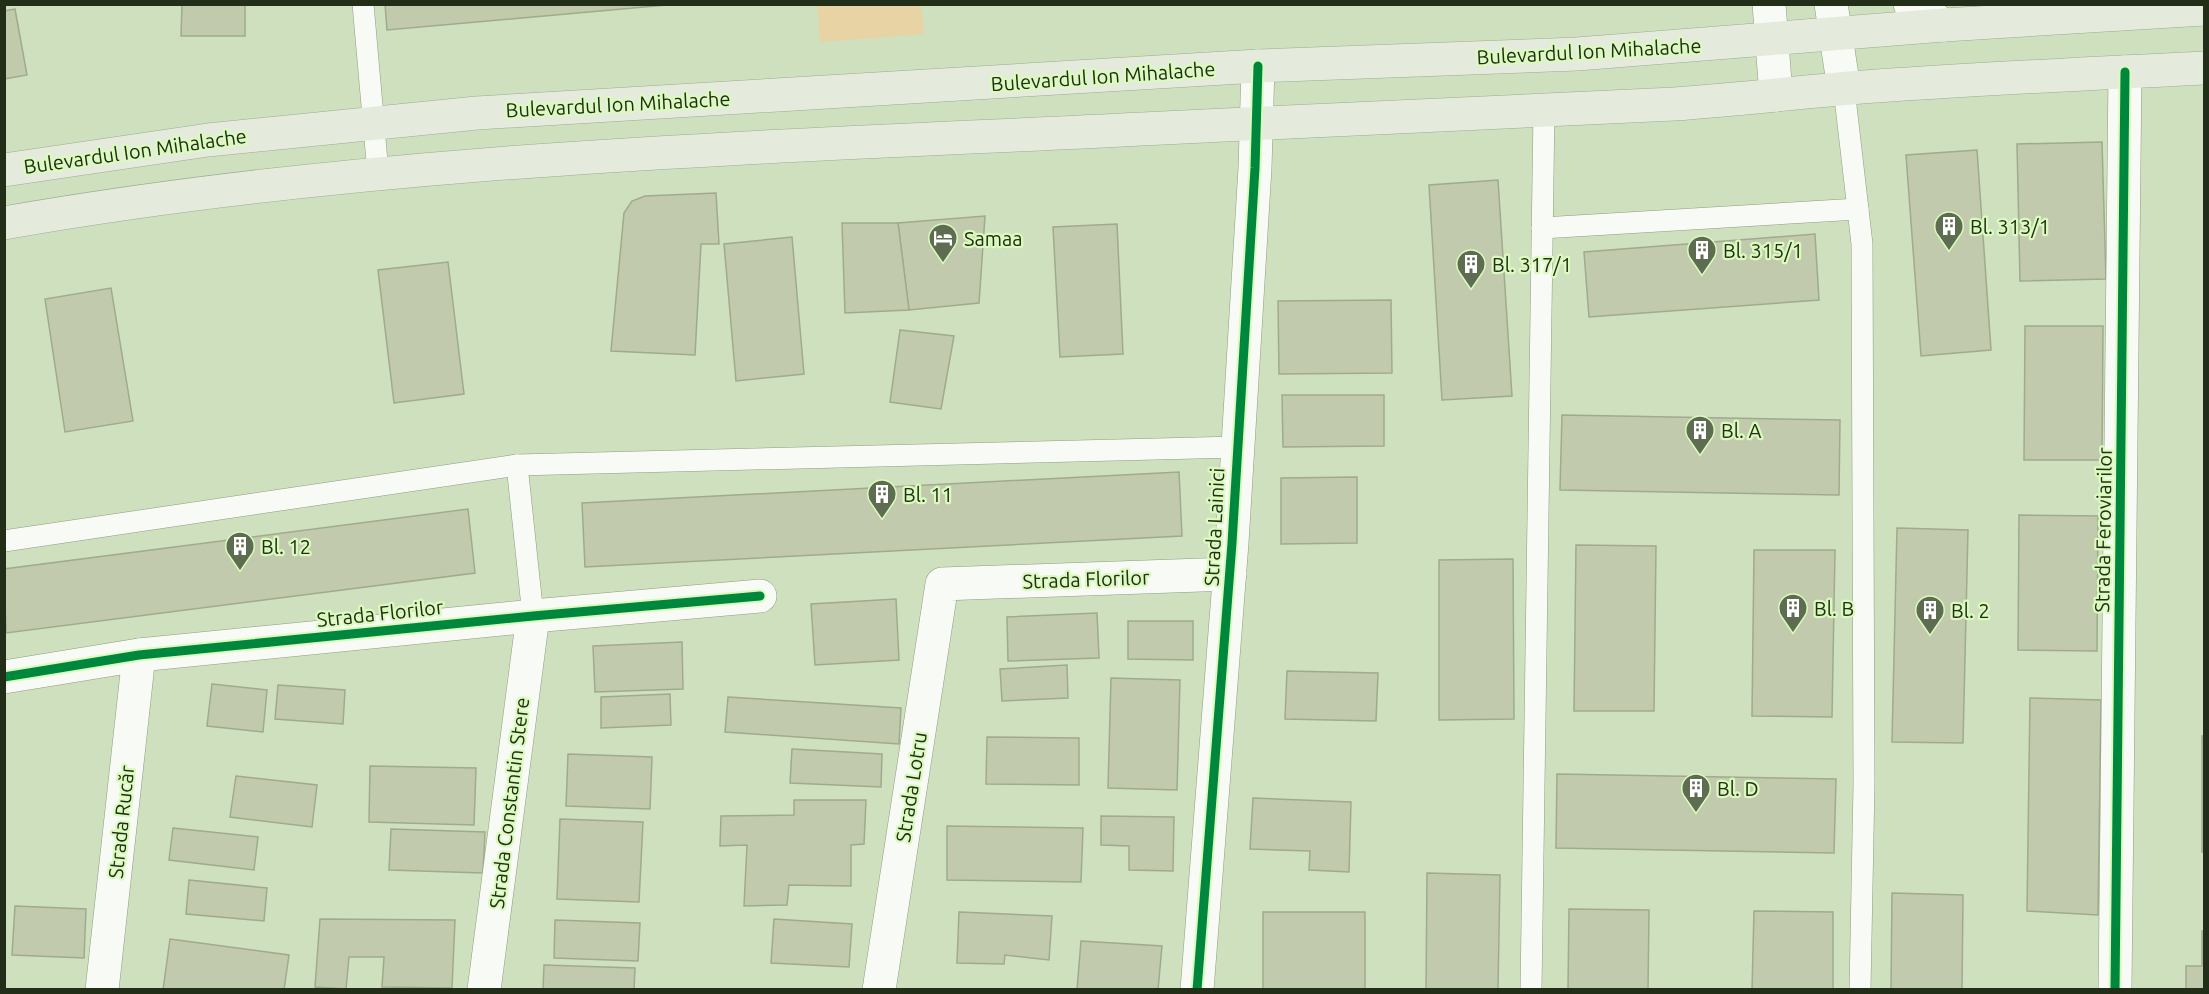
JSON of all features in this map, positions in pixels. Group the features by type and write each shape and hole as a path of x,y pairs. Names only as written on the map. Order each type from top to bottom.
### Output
{"main road":[{"name":"Bulevardul Ion Mihalache","path":"4,170 208,140 374,122 567,106 1258,66 1577,54 1772,39 1833,19 1944,25 2205,9"},
{"path":"4,223 168,197 378,173 577,158 1700,102 1844,89 2205,68"}],"street":[{"path":"1770,4 1776,95"},
{"path":"1910,4 1944,25"},
{"path":"1833,19 1844,89"},
{"name":"Strada Lainici","path":"1197,990 1230,574 1258,123 1258,66"},
{"name":"Strada Feroviarilor","path":"2115,990 2125,72"},
{"name":"Strada Florilor","path":"942,584 1230,574"},
{"name":"Strada Lotru","path":"879,990 942,584"},
{"name":"Strada Florilor","path":"4,677 139,656 533,616 760,596"},
{"name":"Strada Constantin Stere","path":"484,990 533,616"},
{"name":"Strada Rucăr","path":"102,990 139,656"}],"lane":[{"path":"363,4 378,173"},
{"path":"1844,89 1862,255 1864,773 1860,990"},
{"path":"1531,990 1544,110"},
{"path":"1542,228 1858,209"},
{"path":"4,541 517,465 1237,447"},
{"path":"517,465 533,616"}],"shaded area":[{"path":"817,5 921,5 924,34 820,42"}],"building":[{"path":"182,4 245,4 245,36 181,36"},
{"path":"385,4 678,4 387,30"},
{"path":"15,9 27,75 4,79 4,11"},
{"path":"2102,142 2106,279 2020,281 2017,144"},
{"name":"Bl. 313/1","path":"1977,150 1991,350 1921,356 1906,155"},
{"name":"Bl. 317/1","path":"1498,180 1512,396 1442,400 1429,185"},
{"path":"716,193 719,244 701,244 695,355 611,351 624,213 632,201 645,196"},
{"name":"Samaa","path":"985,216 979,303 909,310 898,223"},
{"path":"842,223 898,223 909,310 845,313"},
{"path":"1117,224 1123,354 1060,357 1053,227"},
{"name":"Bl. 315/1","path":"1815,234 1819,300 1589,317 1584,252"},
{"path":"792,237 804,374 736,381 724,244"},
{"path":"448,262 464,394 394,403 378,270"},
{"path":"111,288 133,421 65,432 45,299"},
{"path":"1391,300 1392,373 1279,374 1278,301"},
{"path":"2025,326 2103,326 2102,460 2024,460"},
{"path":"900,330 954,336 941,409 890,402"},
{"path":"1282,395 1384,395 1384,446 1283,447"},
{"name":"Bl. A","path":"1562,415 1840,420 1839,495 1560,490"},
{"name":"Bl. 11","path":"1179,472 1182,536 585,567 582,503"},
{"path":"1357,477 1357,543 1281,544 1281,478"},
{"name":"Bl. 12","path":"468,509 475,573 6,633 4,569"},
{"path":"2019,515 2098,516 2097,651 2018,650"},
{"name":"Bl. 2","path":"1897,528 1968,530 1963,743 1892,742"},
{"path":"1576,545 1656,546 1654,711 1574,711"},
{"name":"Bl. B","path":"1754,550 1835,550 1832,717 1752,716"},
{"path":"1513,559 1514,719 1439,720 1439,560"},
{"path":"896,599 899,660 815,665 811,604"},
{"path":"1097,613 1099,658 1008,661 1007,617"},
{"path":"1128,621 1193,621 1193,660 1128,659"},
{"path":"682,642 683,689 595,692 593,646"},
{"path":"1067,665 1068,698 1002,701 1000,669"},
{"path":"1287,671 1378,673 1376,721 1285,719"},
{"path":"1111,678 1180,680 1177,790 1108,788"},
{"path":"212,684 267,690 263,732 207,726"},
{"path":"278,685 345,690 343,724 275,719"},
{"path":"670,694 671,725 601,728 601,697"},
{"path":"728,697 901,708 899,744 725,732"},
{"path":"2030,698 2101,700 2098,915 2027,911"},
{"path":"2202,736 2204,736 2204,852 2202,852"},
{"path":"987,737 1079,738 1079,785 986,784"},
{"path":"792,749 882,754 881,787 790,783"},
{"path":"568,754 652,757 650,809 566,806"},
{"path":"370,766 476,768 474,825 369,822"},
{"name":"Bl. D","path":"1557,774 1836,779 1834,853 1556,848"},
{"path":"236,776 317,785 312,827 230,817"},
{"path":"1253,798 1351,802 1349,872 1309,870 1310,851 1250,849"},
{"path":"794,800 866,800 864,844 851,845 851,886 789,885 787,905 744,906 747,845 720,846 721,816 794,815"},
{"path":"1101,816 1174,817 1173,871 1129,870 1129,846 1101,845"},
{"path":"560,819 643,822 639,902 557,899"},
{"path":"947,826 1083,828 1081,882 947,880"},
{"path":"173,828 258,837 254,870 169,860"},
{"path":"391,829 485,832 483,873 389,870"},
{"path":"1427,873 1500,875 1498,990 1426,990"},
{"path":"189,880 267,888 264,921 186,914"},
{"path":"1892,893 1963,895 1962,990 1891,990"},
{"path":"15,906 86,909 84,958 12,955"},
{"path":"1569,909 1649,910 1648,990 1568,990"},
{"path":"1754,911 1833,912 1833,990 1752,990"},
{"path":"959,912 1052,916 1049,960 1005,955 1004,964 957,963"},
{"path":"1263,912 1365,912 1365,990 1263,990"},
{"path":"320,919 455,920 452,988 382,987 384,957 349,957 346,989 315,987"},
{"path":"774,919 852,924 849,967 771,963"},
{"path":"555,920 640,923 638,961 554,958"},
{"path":"2202,931 2204,931 2204,990 2186,990 2186,966 2202,966"},
{"path":"170,939 289,955 284,990 163,990"},
{"path":"1081,941 1162,946 1158,990 1077,990"},
{"path":"544,965 635,968 634,990 543,990"}],"cycle path":[{"path":"1197,990 1232,543 1255,168 1258,66"},
{"path":"2115,990 2125,72"},
{"path":"4,677 139,655 760,596"}],"place":[{"name":"Bl. 313/1","path":"1949,252"},
{"name":"Samaa","path":"943,264"},
{"name":"Bl. 315/1","path":"1702,276"},
{"name":"Bl. 317/1","path":"1471,290"},
{"name":"Bl. A","path":"1700,456"},
{"name":"Bl. 11","path":"882,520"},
{"name":"Bl. 12","path":"240,572"},
{"name":"Bl. B","path":"1793,634"},
{"name":"Bl. 2","path":"1930,636"},
{"name":"Bl. D","path":"1696,814"}]}
